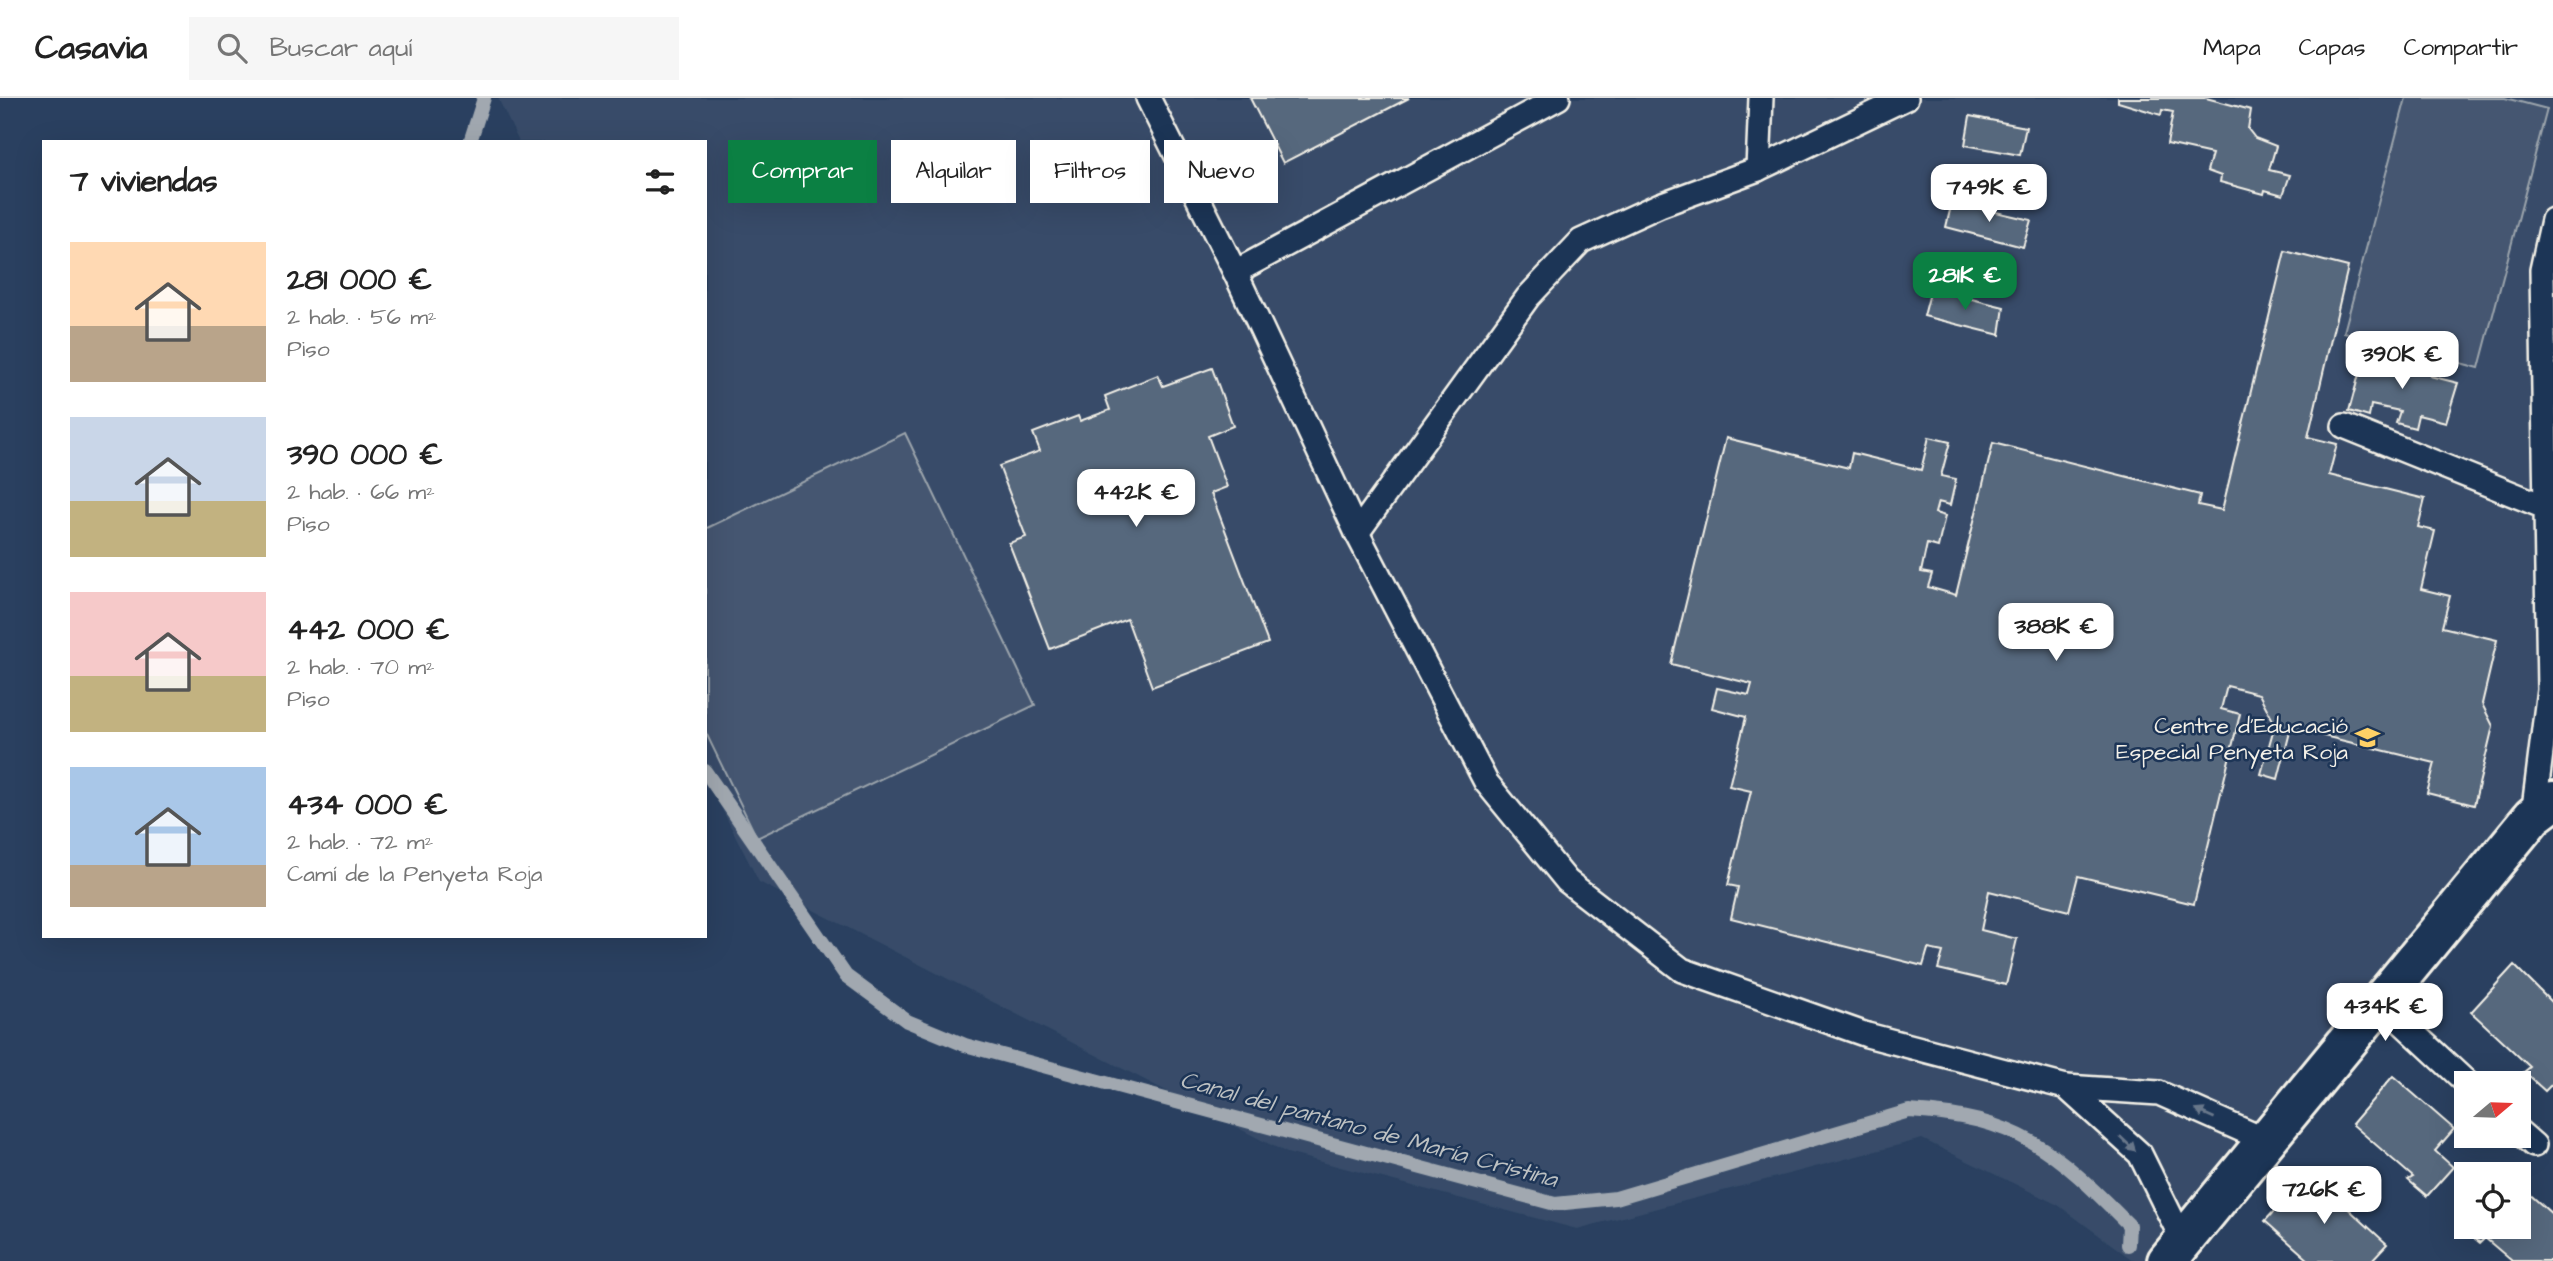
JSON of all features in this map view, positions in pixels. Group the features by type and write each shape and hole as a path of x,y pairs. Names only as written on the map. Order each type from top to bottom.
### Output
{"street":[{"path":"2176,1252 2379,1002 2543,808"}],"lane":[{"path":"1148,98 1235,272 1357,533 1486,782 1567,881 1682,970 1867,1035 2066,1087 2159,1093 2267,1141"},
{"path":"1235,272 1558,98"},
{"path":"1758,169 1761,98"},
{"path":"1357,533 1528,297 1581,241 1660,205 1758,169 1906,98"},
{"path":"2543,808 2549,689 2542,271 2553,220"},
{"path":"2344,426 2546,507"},
{"path":"2379,1002 2454,1071"},
{"path":"2066,1087 2140,1154 2176,1252"}],"shaded area":[{"path":"498,98 2553,98 2553,765 2499,843 2148,1261 2134,1261 2058,1205 1922,1139 1577,1229 1287,1153 759,882 707,780 707,140 518,140"},
{"path":"2406,98 2505,98 2547,109 2479,368 2344,332"},
{"path":"905,433 1035,705 757,838 707,735 707,528"}],"building":[{"path":"1250,98 1409,98 1283,163 1278,153 1278,140 1271,140"},
{"path":"2118,98 2206,98 2251,110 2248,129 2255,138 2276,146 2269,170 2290,175 2283,195 2265,190 2264,194 2220,182 2221,176 2207,171 2212,154 2167,144 2173,112 2162,110 2161,115 2118,102"},
{"path":"1970,116 2026,127 2020,155 1965,145"},
{"path":"1952,202 2031,220 2023,247 1946,227"},
{"name":"Centre d'Educació Especial Penyeta Roja","path":"2285,251 2348,267 2308,437 2337,444 2329,475 2425,499 2418,527 2435,531 2421,589 2450,596 2442,627 2497,640 2482,704 2493,726 2474,805 2427,793 2435,763 2291,728 2278,779 2261,774 2275,724 2259,694 2227,686 2221,709 2240,714 2194,904 2078,876 2069,911 1989,891 1981,930 2017,939 2006,985 1938,969 1943,952 1928,949 1923,966 1731,918 1738,887 1728,885 1751,791 1729,786 1746,717 1712,708 1717,688 1749,695 1752,684 1671,664 1726,438 1849,468 1852,453 1921,470 1929,437 1950,442 1941,476 1956,479 1950,505 1938,502 1935,513 1945,516 1938,547 1927,544 1921,572 1932,574 1928,587 1956,595 1993,443 2200,495 2198,505 2222,510"},
{"path":"1931,289 2004,307 2000,335 1924,316"},
{"path":"2365,352 2384,356 2383,362 2409,370 2410,365 2432,369 2430,376 2458,383 2446,422 2418,415 2415,428 2396,423 2400,411 2371,405 2369,417 2349,411"},
{"path":"1212,368 1233,426 1208,436 1227,487 1211,493 1268,643 1152,687 1127,619 1050,649 1009,543 1026,537 999,466 1040,451 1033,433 1078,416 1080,421 1110,410 1105,396 1158,375 1163,386"},
{"path":"2514,965 2553,1004 2553,1083 2545,1091 2531,1078 2531,1071 2525,1071 2530,1067 2471,1012"},
{"path":"2393,1076 2454,1129 2435,1151 2453,1167 2427,1196 2408,1180 2413,1177 2352,1124"},
{"path":"2309,1173 2387,1244 2371,1261 2310,1261 2265,1221"},
{"path":"2531,1195 2553,1215 2553,1261 2512,1261 2486,1239 2531,1239"}],"waterway":[{"name":"Canal del pantano de María Cristina","path":"471,140 484,98"},
{"name":"Canal del pantano de María Cristina","path":"707,774 846,976 907,1021 965,1045 1555,1204 1616,1198 1909,1111 1947,1115 2007,1130 2056,1158 2079,1176 2129,1225 2128,1245"}],"place":[{"name":"Centre d'Educació Especial Penyeta Roja","path":"2368,738"}]}
